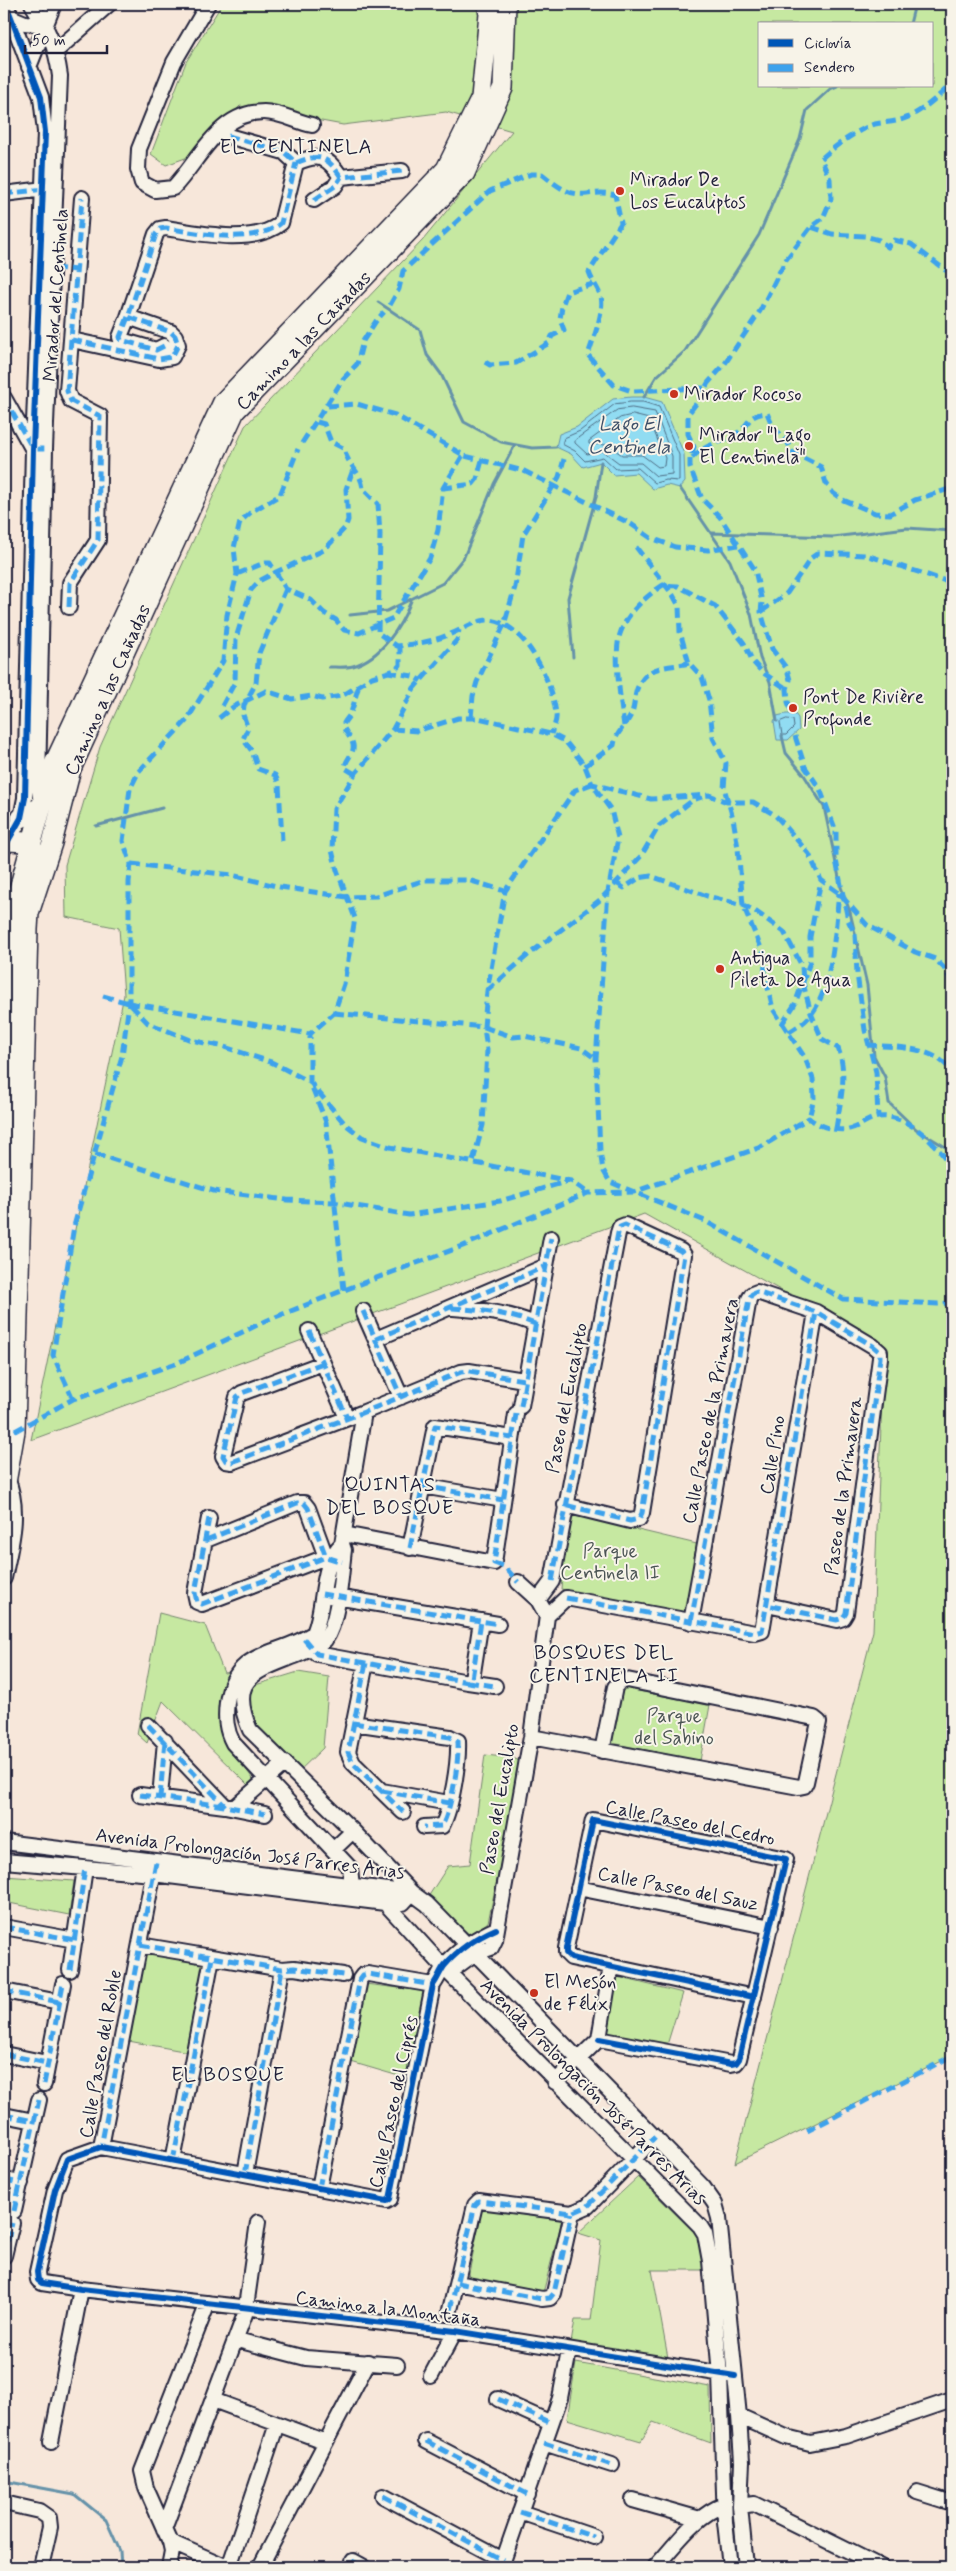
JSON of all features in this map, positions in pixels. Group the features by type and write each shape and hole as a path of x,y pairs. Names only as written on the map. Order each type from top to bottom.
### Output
{"main road":[{"name":"Camino a las Cañadas","path":"5,1486 15,1431 20,1304 29,913 55,830 69,774 115,654 224,402 446,168 481,98 489,14 487,4"},
{"name":"Camino a las Cañadas","path":"4,1282 8,912 31,847 53,766 115,654 235,411 465,173 503,88 506,4"},
{"path":"21,818 42,806"},
{"path":"7,845 25,842 45,864"}],"street":[{"path":"6,4 7,16 29,67 43,109 44,189 39,449 38,784 42,806 55,830"},
{"path":"7,845 21,818 26,788 39,449 54,268 60,76 56,50 46,25 32,4"},
{"path":"29,67 54,4"},
{"path":"56,50 109,4"},
{"path":"208,4 174,62 139,149 138,169 142,183 154,190 173,188 212,138 232,120 264,112 312,125"},
{"path":"7,16 46,25"},
{"path":"228,136 284,152 296,163"},
{"path":"296,163 312,156 326,159 341,177"},
{"path":"164,346 156,350 121,340 120,337 156,234 160,229 232,238 275,228 280,223 296,163"},
{"path":"341,177 402,172"},
{"path":"314,200 335,186 341,177"},
{"path":"4,194 44,189"},
{"name":"Mirador del Centinela","path":"69,606 70,583 98,540 101,422 96,412 68,397 82,198"},
{"path":"54,268 77,271"},
{"path":"72,340 159,359 172,357 178,345 175,336 171,332 128,317"},
{"path":"4,398 8,410 39,449"},
{"name":"Paseo del Eucalipto","path":"552,1581 565,1505 618,1232 620,1227 625,1225 682,1251 684,1255 642,1512 638,1519 630,1521 565,1505"},
{"path":"343,1539 410,1548 494,1563 512,1438 519,1410 544,1267 551,1238"},
{"path":"376,1339 544,1267"},
{"name":"Calle Paseo de la Primavera","path":"691,1622 749,1299 752,1294 758,1292 816,1312 873,1346 880,1352 880,1358"},
{"path":"451,1308 495,1312 516,1316 535,1324"},
{"path":"363,1311 401,1397"},
{"name":"Calle Pino","path":"768,1605 816,1312"},
{"path":"309,1331 347,1418"},
{"name":"Paseo de la Primavera","path":"768,1605 837,1620 843,1618 846,1613 880,1358"},
{"path":"324,1363 242,1392 238,1397 223,1456 226,1461 232,1462 469,1370 524,1380"},
{"path":"308,1644 316,1628 322,1594 336,1550 343,1539 364,1412"},
{"path":"410,1548 435,1426 512,1438"},
{"path":"4,1578 15,1516 13,1494 5,1486"},
{"path":"422,1486 503,1500"},
{"path":"206,1540 297,1503 304,1503 334,1559 338,1597 331,1629 322,1642 308,1644 271,1657 254,1658 241,1668 232,1683 226,1710 226,1726 233,1743 350,1868 352,1886"},
{"path":"209,1518 195,1593 197,1602 202,1604 334,1559"},
{"path":"538,1600 552,1581 566,1598 755,1633 762,1632 768,1605"},
{"path":"518,1582 538,1600 547,1616 566,1598"},
{"path":"322,1594 498,1624"},
{"name":"Paseo del Eucalipto","path":"471,1950 491,1948 495,1940 531,1737 547,1616"},
{"path":"470,1681 481,1621"},
{"path":"308,1644 317,1654 495,1686"},
{"path":"271,1657 249,1679 243,1689 242,1710 250,1730 353,1830 412,1893 403,1903 385,1904"},
{"path":"366,1663 353,1723 348,1752 349,1758 403,1812"},
{"path":"531,1737 602,1751 798,1787 804,1786 806,1782 818,1722 795,1714 627,1680 620,1681 615,1687 602,1751"},
{"path":"226,1710 242,1710"},
{"path":"353,1723 450,1737 458,1741 449,1803 442,1826 424,1827"},
{"path":"148,1725 230,1806"},
{"path":"233,1743 250,1730"},
{"path":"160,1797 165,1741"},
{"path":"230,1806 284,1763"},
{"path":"382,1790 449,1803"},
{"path":"140,1795 230,1806 265,1814"},
{"name":"Calle Paseo del Cedro","path":"612,1966 571,1958 566,1953 591,1823 598,1819 786,1859 771,1927"},
{"path":"333,1850 353,1830"},
{"name":"Avenida Prolongación José Parres Arias","path":"4,1842 154,1868 385,1904 441,1975 556,2082 700,2226 705,2234 710,2261 720,2375 724,2506 730,2567"},
{"name":"Avenida Prolongación José Parres Arias","path":"4,1861 85,1868 154,1868 352,1886 412,1893 426,1904 655,2137 703,2187 715,2204 719,2218 735,2376 742,2462 740,2506 746,2567"},
{"path":"70,1970 85,1868"},
{"name":"Calle Paseo del Roble","path":"154,1868 102,2147 283,2181"},
{"name":"Calle Paseo del Sauz","path":"578,1888 771,1927"},
{"path":"4,1927 75,1940"},
{"path":"599,2039 731,2064 736,2063 771,1927"},
{"path":"140,1945 282,1969 294,1968 343,1974"},
{"path":"319,2188 360,1979 363,1975 368,1974 441,1975 471,1950"},
{"path":"173,2161 212,1958"},
{"path":"556,2082 599,2039 612,1966 754,1996"},
{"path":"245,2174 282,1969"},
{"name":"Calle Paseo del Ciprés","path":"283,2181 386,2201 390,2199 441,1975"},
{"path":"44,2084 63,1984"},
{"path":"4,1991 59,2002"},
{"path":"4,2054 47,2063"},
{"path":"5,2248 38,2100"},
{"path":"4,2115 34,2121"},
{"path":"450,2310 475,2205 480,2201 572,2213 588,2206 655,2137"},
{"name":"Camino a la Montaña","path":"102,2147 67,2159 55,2190 37,2272 38,2280 42,2283 456,2331 569,2351 735,2376"},
{"path":"4,2180 21,2183"},
{"path":"457,2283 542,2299 550,2298 554,2293 572,2213"},
{"path":"700,2226 719,2218"},
{"path":"167,2535 247,2307 258,2222"},
{"path":"51,2442 81,2289"},
{"path":"170,2567 172,2551 146,2488 142,2471 208,2303"},
{"path":"431,2376 456,2331"},
{"path":"237,2340 306,2358 397,2364"},
{"path":"383,2496 502,2564 560,2398 569,2351"},
{"path":"260,2567 368,2362"},
{"path":"498,2399 551,2423"},
{"path":"214,2400 326,2442"},
{"path":"738,2416 786,2437 810,2443 846,2436 952,2400"},
{"path":"167,2535 228,2567 277,2424"},
{"path":"426,2442 526,2494"},
{"path":"544,2443 612,2465"},
{"path":"917,2492 952,2503"},
{"path":"633,2500 700,2519"},
{"path":"4,2503 39,2511 49,2518 50,2527 41,2567"},
{"path":"740,2506 754,2504 881,2567"},
{"path":"655,2567 700,2519 713,2509 724,2506"},
{"path":"520,2512 594,2537"}],"green space":[{"path":"222,4 952,4 952,2056 735,2163 873,1631 884,1348 644,1214 31,1440 124,995 119,928 66,917 65,865 100,747 245,426 423,240 512,131 446,112 343,125 240,106 191,156 166,165 151,154 186,62"},
{"name":"Parque Centinela II","path":"567,1513 701,1545 688,1616 561,1589"},
{"path":"159,1613 205,1625 224,1673 235,1671 225,1705 224,1739 253,1779 249,1786 163,1701 147,1743 137,1734"},
{"path":"298,1672 329,1677 323,1748 297,1773 248,1723 243,1704 252,1686"},
{"name":"Parque del Sabino","path":"623,1688 710,1705 700,1761 612,1743"},
{"path":"485,1755 513,1758 522,1762 488,1922 471,1936 428,1897 448,1866 470,1864"},
{"path":"4,1876 74,1881 69,1915 4,1902"},
{"path":"141,1950 212,1960 194,2053 123,2040"},
{"path":"617,1977 683,1993 667,2045 605,2033"},
{"path":"365,1984 424,1991 409,2079 351,2062"},
{"path":"638,2177 704,2242 703,2270 652,2270 668,2358 571,2343 575,2320 591,2320 601,2240 578,2233"},
{"path":"482,2209 562,2220 543,2293 468,2278"},
{"path":"576,2363 710,2387 711,2443 653,2422 641,2441 567,2419"}],"water":[{"name":"Lago El Centinela","path":"644,397 662,402 684,454 685,482 680,488 667,485 653,489 636,473 614,475 601,462 583,467 571,454 556,447 559,434 577,427 613,399"},
{"path":"795,714 798,718 799,730 788,740 777,740 774,721 777,716"}],"waterway":[{"path":"910,22 915,4"},
{"path":"644,397 656,377 685,351 759,235 800,139 807,110 832,88"},
{"path":"378,302 420,330 427,355 441,374 464,422 501,442 532,448 556,447"},
{"path":"350,615 387,611 443,583 464,557 494,484 515,445"},
{"path":"573,657 568,598 596,497 601,462"},
{"path":"680,488 730,561 751,614 760,658 770,682 777,721"},
{"path":"712,533 833,537 907,528 952,531"},
{"path":"329,667 353,666 363,662 381,649 396,631 411,601"},
{"path":"782,736 786,753 804,775 824,807 841,887 850,912 867,985 874,1056 885,1077 889,1103 916,1129 947,1148 952,1148"},
{"path":"96,826 162,808"},
{"path":"4,2481 74,2494 106,2520 120,2551 121,2567"}],"marked path":[{"path":"791,710 787,689 790,680 787,669 772,649 761,612 762,602 755,570 720,517 702,499 690,467 690,459 694,447 688,434 688,414 760,311 785,261 811,227 823,218 831,199 830,179 821,159 846,139 869,126 899,120 912,115 930,103 952,84"},
{"path":"228,136 284,152 296,163"},
{"path":"296,163 311,158 322,158 341,177 402,171"},
{"path":"72,340 159,359 172,357 178,345 175,336 171,332 128,317 156,234 160,229 166,228 225,236 241,236 270,230 281,223 296,163"},
{"path":"390,305 399,289 403,271 490,191 531,174 542,174 563,189 574,193 605,193 615,195 621,223 589,272 600,294 602,303 600,318 588,355 614,385 632,391 704,388"},
{"path":"314,200 335,186 341,177"},
{"path":"4,194 44,189"},
{"path":"69,607 70,583 98,540 100,416 71,401 67,391 82,198"},
{"path":"811,227 832,234 865,236 879,240 888,247 894,240 911,244 945,270 952,271"},
{"path":"54,268 77,270"},
{"path":"485,362 490,365 516,363 549,343 552,336 564,330 560,319 567,292 593,284"},
{"path":"302,443 343,379 357,364 363,341 384,312"},
{"path":"128,317 120,337 121,340 156,350 164,346"},
{"path":"4,398 33,449 45,449"},
{"path":"328,406 357,404 395,415 465,456 524,471 631,524 651,538 675,547 708,550 738,545"},
{"path":"692,458 708,446 730,438 740,431 752,418 767,413 773,427 787,441 792,452 821,467 826,483 833,493 843,500 875,513 890,514 915,500 952,488"},
{"path":"317,422 324,424 331,442 345,449 348,459 360,478 363,489 378,504 380,534 378,633 397,646 436,639 487,620 501,623 513,630 535,656 550,687 556,715 551,734"},
{"path":"73,1399 53,1355 74,1226 122,1056 129,1003 129,882 131,864 123,841 130,789 139,771 187,720 223,661 227,615 237,574 234,548 240,522 251,512 280,495 298,449"},
{"path":"237,574 264,563 270,563 286,589 311,600 324,613 336,620 344,630 359,633 393,618 430,558 438,530 443,488 463,455"},
{"path":"471,718 473,696 477,682 504,625 515,587 523,535 559,477 564,459"},
{"path":"443,488 473,484 477,479 482,460"},
{"path":"222,706 235,682 236,638 251,590 259,581 324,550 345,528 348,520 346,489 354,467"},
{"path":"636,547 673,595 679,606 680,632 689,663 702,677 709,700 713,738 726,763 724,788 733,818 738,848 743,905 764,955 765,975 773,1009 805,1058 813,1079 814,1098 809,1118"},
{"path":"761,612 787,593 811,558 818,553 866,555 946,581 952,580"},
{"path":"624,726 617,666 620,634 627,619 637,606 663,585 678,586 715,606 744,643 753,662 762,672 787,689"},
{"path":"282,841 279,784 275,775 258,769 252,751 243,739 248,728 243,715 244,705 256,683 259,653 286,589"},
{"path":"344,1290 326,1122 310,1082 310,1034 334,1013 344,984 355,918 337,870 332,850 334,809 355,774 393,729 414,688 457,640 459,630"},
{"path":"219,718 233,707 266,691 292,699 312,696 322,699 342,696 372,677 395,670 400,665 400,646"},
{"path":"585,766 614,745 631,715 637,689 646,675 659,668 689,663"},
{"path":"388,672 413,676 421,681"},
{"path":"355,774 345,768 353,746 343,726 351,712 360,684"},
{"path":"393,729 417,731 458,718 478,718 551,734 565,741 585,766 592,784 651,799 709,795 727,802 753,802 775,815 809,854 821,880 839,893 867,925 915,952 935,959 944,968 952,982"},
{"path":"795,736 805,767 820,789 836,831 836,860 848,920 855,934 857,974 865,1030 876,1072 878,1117"},
{"path":"473,1161 483,1125 487,1050 484,1027 487,991 505,891 575,790 592,784 611,810 618,838 608,892 596,1059 600,1151 603,1170 610,1182 705,1221 843,1299 938,1304 952,1303"},
{"path":"487,991 528,955 600,900 641,856 659,826 693,800 702,797"},
{"path":"131,864 232,875 280,887 347,897 376,896 425,880 468,880 505,891"},
{"path":"616,883 624,888 639,878 651,876 707,896 743,905 755,911 784,932 802,966 803,983 811,1013 822,1039 838,1048 841,1058 843,1078 836,1129"},
{"path":"782,1024 795,1004 810,962 810,937 821,880"},
{"path":"789,1032 808,1018 823,992 828,976 834,941 839,893"},
{"path":"103,996 129,1003 148,1023 191,1040 224,1047 271,1062 310,1082 345,1124 362,1137 390,1147 571,1181 588,1193"},
{"path":"129,1003 310,1034"},
{"path":"334,1013 484,1027 513,1037 524,1036 581,1048 596,1059"},
{"path":"867,1045 902,1048 926,1053 945,1064 952,1073"},
{"path":"15,1431 73,1399 177,1363 268,1320 463,1246 588,1193 634,1192 761,1147 809,1118 822,1126 839,1130 853,1128 878,1117 900,1120 911,1125 930,1140 952,1167"},
{"path":"95,1154 214,1191 287,1200 333,1202 409,1215 500,1201 569,1181"},
{"path":"552,1581 618,1233 620,1227 625,1225 681,1251 684,1255 642,1513 639,1519 630,1521 565,1505"},
{"path":"521,1406 551,1238"},
{"path":"376,1339 544,1267"},
{"path":"691,1622 749,1299 752,1294 757,1292 816,1312 880,1352 846,1613 843,1618 837,1620 767,1605"},
{"path":"452,1308 515,1317 535,1324"},
{"path":"363,1311 401,1397"},
{"path":"566,1598 755,1633 762,1631 816,1312"},
{"path":"309,1331 347,1418"},
{"path":"323,1363 242,1393 237,1397 223,1456 226,1461 232,1462 364,1412 461,1372 469,1371 524,1380"},
{"path":"516,1414 494,1563 505,1567 518,1582"},
{"path":"410,1548 435,1426 512,1438"},
{"path":"422,1486 503,1500"},
{"path":"206,1540 297,1503 304,1503 308,1508 326,1557"},
{"path":"209,1518 195,1593 197,1602 202,1604 326,1557 342,1562"},
{"path":"322,1594 498,1624"},
{"path":"304,1639 317,1654 468,1682 472,1679 481,1621"},
{"path":"366,1663 348,1752 353,1763 403,1812"},
{"path":"468,1682 495,1686"},
{"path":"353,1723 450,1737 458,1741 454,1784 446,1818 442,1826 424,1827"},
{"path":"148,1725 225,1806"},
{"path":"160,1797 165,1741"},
{"path":"382,1791 449,1803"},
{"path":"140,1795 225,1806 265,1814"},
{"path":"106,2148 101,2147 156,1862"},
{"path":"70,1970 85,1868"},
{"path":"4,1927 75,1940"},
{"path":"140,1945 282,1969 294,1968 343,1975"},
{"path":"173,2161 212,1958"},
{"path":"245,2174 282,1969"},
{"path":"319,2188 360,1979 363,1975 368,1974 433,1985 432,1990"},
{"path":"44,2084 63,1984"},
{"path":"4,1991 59,2002"},
{"path":"4,2054 47,2063"},
{"path":"807,2131 952,2056"},
{"path":"14,2211 39,2100"},
{"path":"4,2115 34,2121"},
{"path":"450,2310 475,2205 479,2201 572,2213 588,2206 655,2137"},
{"path":"4,2180 21,2183"},
{"path":"457,2283 542,2299 550,2298 554,2293 572,2213"},
{"path":"4,2256 12,2223"},
{"path":"498,2399 551,2423"},
{"path":"426,2441 527,2494"},
{"path":"544,2443 612,2465"},
{"path":"383,2496 503,2560"},
{"path":"520,2512 594,2537"},
{"path":"353,2561 364,2567"}],"cycle path":[{"path":"4,848 21,818 25,798 33,449 45,132 41,97 6,4"},
{"path":"599,2039 731,2064 736,2063 739,2059 786,1859 593,1820 566,1953 571,1958 754,1997"},
{"path":"496,1929 475,1940 450,1959 433,1985 390,2199 387,2201 101,2147 67,2159 55,2190 37,2272 38,2280 42,2283 81,2289 455,2331 735,2376"}],"place":[{"name":"Mirador De Los Eucaliptos","path":"620,191"},
{"name":"Mirador Rocoso","path":"674,394"},
{"name":"Mirador \"Lago El Centinela\"","path":"689,446"},
{"name":"Pont De Rivière Profonde","path":"793,708"},
{"name":"Antigua Pileta De Agua","path":"720,969"},
{"name":"El Mesón de Félix","path":"534,1993"}],"district":[{"name":"EL CENTINELA","path":"296,147"},
{"name":"QUINTAS DEL BOSQUE","path":"390,1496"},
{"name":"BOSQUES DEL CENTINELA II","path":"604,1664"},
{"name":"EL BOSQUE","path":"228,2075"}]}
